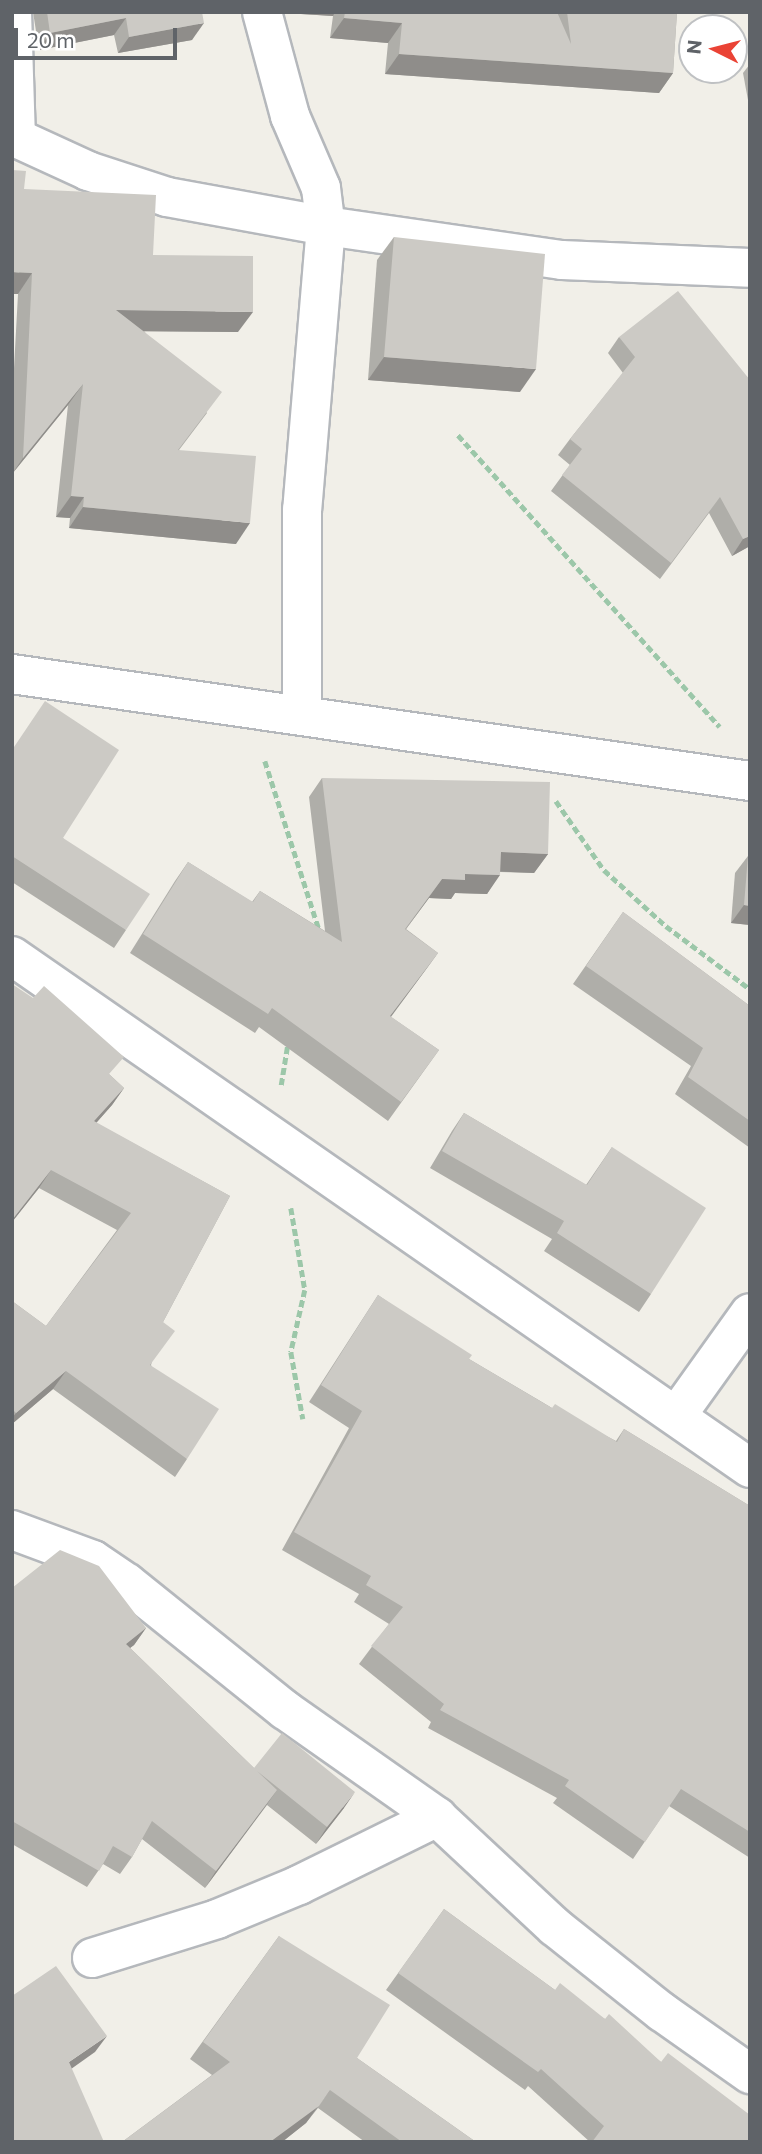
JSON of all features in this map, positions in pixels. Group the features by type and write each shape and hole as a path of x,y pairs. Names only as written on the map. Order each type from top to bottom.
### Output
{"street":[{"path":"12,12 14,136 88,170 167,197 326,226 562,260 750,268"},
{"path":"262,12 290,116 321,188 326,226 302,509 302,716"},
{"path":"12,674 750,781"},
{"path":"12,956 116,1031 280,1139 750,1468"},
{"path":"677,1415 750,1313"},
{"path":"12,1530 93,1560 116,1575 285,1710 437,1817 555,1927 662,2012 750,2074"},
{"path":"92,1958 275,1895 374,1851 437,1817"}],"path":[{"path":"458,435 726,734"},
{"path":"527,747 568,822 604,870 666,926 750,989"},
{"path":"254,752 265,758 321,939"},
{"path":"290,1029 282,1068 280,1139 305,1290 291,1352 303,1419"}],"building":[{"path":"47,12 202,12 204,23 129,37 126,18 50,33"},
{"path":"345,12 557,12 571,44 567,12 677,12 673,73 399,54 402,23 344,18"},
{"path":"12,170 26,171 24,189 156,195 153,255 253,256 253,312 116,310 222,392 178,450 256,456 250,523 83,507 84,497 71,496 83,384 23,458 32,273 12,272"},
{"path":"394,237 545,254 536,369 384,357"},
{"path":"678,291 750,380 750,536 743,539 720,497 671,563 562,475 582,449 570,439 635,357 619,337"},
{"path":"45,701 119,750 63,838 150,894 126,930 12,856 12,750"},
{"path":"322,778 550,782 548,854 501,852 500,875 465,874 465,880 442,879 405,929 438,953 390,1016 439,1050 401,1102 272,1008 268,1014 143,934 188,862 253,902 260,891 342,942"},
{"path":"750,856 750,906 744,905"},
{"path":"623,912 750,1006 750,1121 688,1077 703,1048 586,966"},
{"path":"12,984 33,998 44,986 124,1057 109,1074 124,1088 94,1121 230,1196 163,1322 175,1331 150,1365 219,1409 187,1459 66,1371 16,1413 12,1409 12,1301 46,1326 131,1213 51,1170 12,1220"},
{"path":"464,1113 587,1185 612,1147 706,1208 651,1294 557,1233 564,1221 442,1151"},
{"path":"378,1295 472,1355 469,1359 552,1408 555,1404 617,1442 624,1429 750,1506 750,1832 681,1789 645,1842 565,1786 569,1780 440,1710 444,1704 371,1646 403,1607 366,1585 371,1576 294,1532 362,1411 321,1385"},
{"path":"60,1550 99,1566 146,1628 126,1644 254,1768 282,1733 355,1792 327,1827 257,1771 277,1790 216,1871 152,1821 132,1857 113,1846 99,1871 12,1821 12,1588"},
{"path":"444,1909 555,1990 560,1983 605,2019 609,2014 661,2062 668,2053 750,2115 750,2142 592,2142 604,2126 541,2069 538,2072 398,1973"},
{"path":"279,1936 390,2005 357,2058 476,2142 402,2142 330,2090 319,2106 270,2142 122,2142 230,2062 203,2042"},
{"path":"56,1966 107,2036 69,2062 104,2142 12,2142 12,1996"}]}
